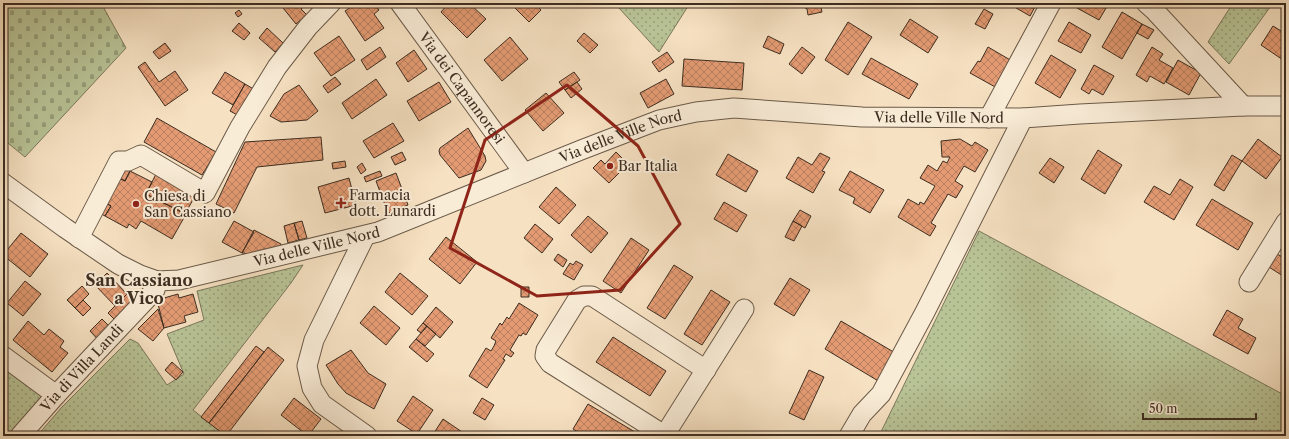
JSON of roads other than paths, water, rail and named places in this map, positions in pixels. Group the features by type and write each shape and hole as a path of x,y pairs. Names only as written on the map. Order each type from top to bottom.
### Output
{"street":[{"path":"79,238 119,161 128,161 141,155 205,193 240,127 277,67 308,27 331,3"},
{"name":"Via dei Capannoresi","path":"400,3 524,173"},
{"path":"989,118 1051,3"},
{"path":"1146,3 1243,106"},
{"name":"Via delle Ville Nord","path":"3,183 79,238 118,264 140,275 157,281 179,280 365,236 659,120 696,112 734,108 862,117 1023,118 1243,106 1286,106"},
{"path":"850,436 862,414 881,394 926,312 1023,118"},
{"path":"1249,282 1286,222"},
{"path":"365,236 314,340 307,366 312,388 322,404 367,436"},
{"name":"Via di Villa Landi","path":"20,436 56,395 155,290 157,281"},
{"path":"706,370 592,296 584,296 577,300 546,350 545,356 550,363 664,436 706,370 744,309"},
{"path":"3,356 56,395"}],"place":[{"name":"Bar Italia","path":"610,166"},
{"name":"Farmacia dott. Lunardi","path":"341,203"},
{"name":"Chiesa di San Cassiano","path":"136,204"}],"district":[{"name":"San Cassiano a Vico","path":"139,289"}]}
